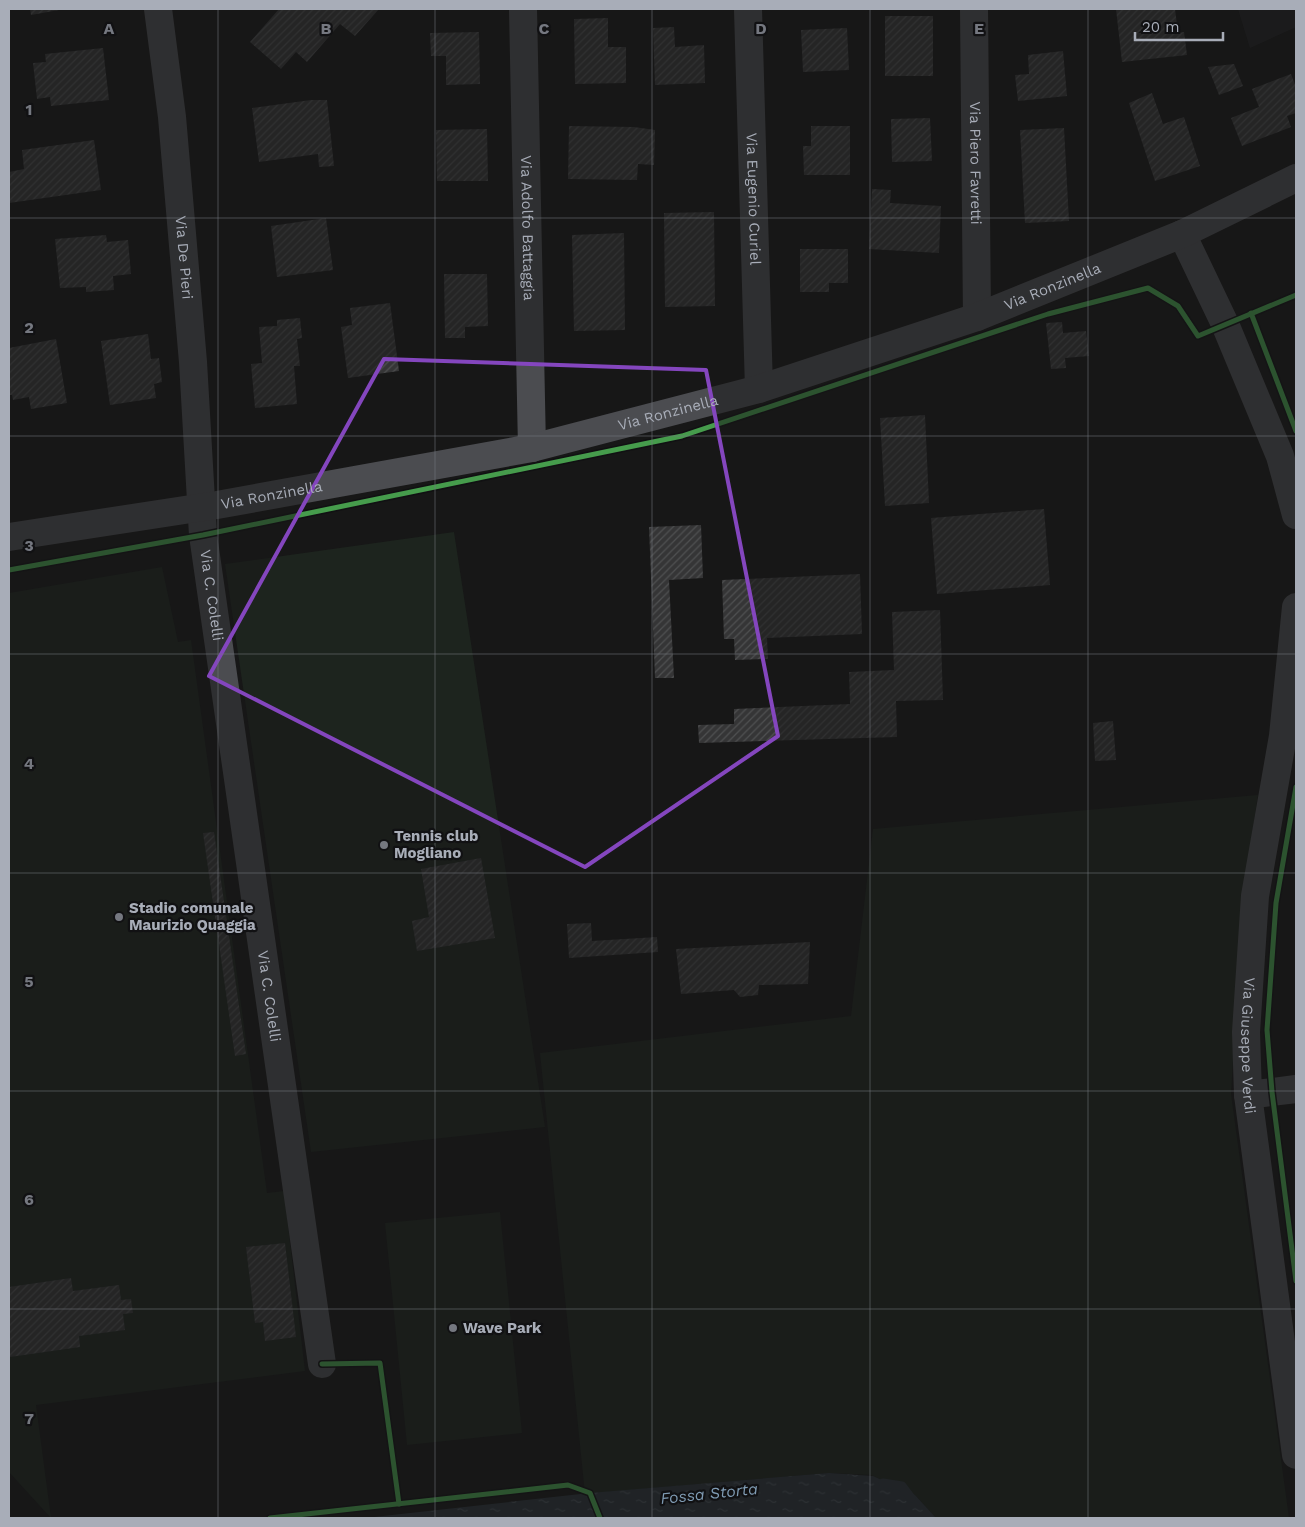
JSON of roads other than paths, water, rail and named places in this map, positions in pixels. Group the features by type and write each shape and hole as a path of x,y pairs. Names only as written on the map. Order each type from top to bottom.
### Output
{"street":[{"name":"Via De Pieri","path":"158,9 173,127 193,362 200,508"},
{"name":"Via Adolfo Battaggia","path":"523,9 532,448"},
{"name":"Via Eugenio Curiel","path":"748,9 759,389"},
{"name":"Via Piero Favretti","path":"974,9 977,317"},
{"name":"Via Ronzinella","path":"9,537 200,508 532,448 759,389 977,317 1182,234 1296,178"},
{"path":"1182,234 1225,324 1280,456 1296,516"},
{"name":"Via C. Colelli","path":"200,508 322,1364"},
{"name":"Via Giuseppe Verdi","path":"1296,607 1283,736 1255,896 1246,1032 1248,1095 1290,1365 1296,1456"},
{"path":"1248,1095 1296,1089"}],"water":[{"path":"829,1473 873,1476 915,1495 936,1518 365,1518 590,1493"}],"waterway":[{"name":"Fossa Storta","path":"883,1483 902,1486 911,1498"}],"place":[{"name":"Tennis club Mogliano","path":"384,845"},
{"name":"Stadio comunale Maurizio Quaggia","path":"119,917"},
{"name":"Wave Park","path":"453,1328"}]}
